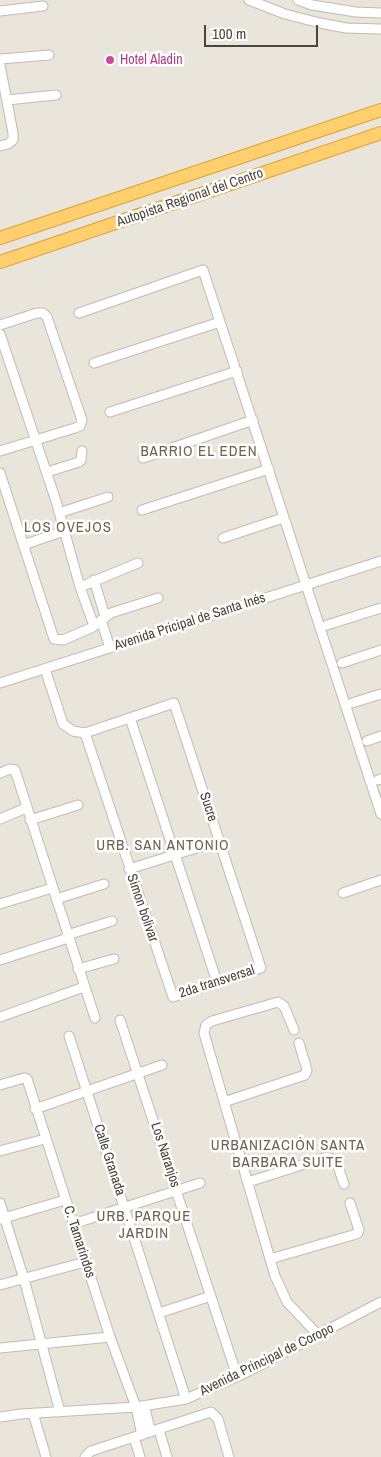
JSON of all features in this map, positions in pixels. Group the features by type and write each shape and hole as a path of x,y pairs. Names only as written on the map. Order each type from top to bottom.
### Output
{"highway":[{"name":"Autopista Regional del Centro","path":"0,238 381,110"},
{"name":"Autopista Regional del Centro","path":"0,262 381,133"}],"street":[{"path":"250,0 285,14 320,23 346,28 381,29"},
{"path":"298,0 356,12 381,12"},
{"path":"0,11 43,6"},
{"path":"0,59 49,55"},
{"path":"0,65 4,96 13,133 13,140 8,144 0,146"},
{"path":"4,96 56,95"},
{"path":"79,313 203,270 381,814"},
{"path":"0,325 36,313 43,313 47,318 82,420 80,426 75,428 0,451"},
{"path":"94,363 220,322"},
{"path":"0,334 36,440 80,587 100,621 110,648"},
{"path":"110,412 236,371"},
{"path":"143,458 253,420"},
{"path":"46,472 79,462 82,451"},
{"path":"142,510 269,469"},
{"path":"0,473 54,639 61,641 100,621 158,598"},
{"path":"59,513 108,497"},
{"path":"223,538 283,518"},
{"path":"23,545 64,531"},
{"name":"Avenida Pricipal de Santa Inés","path":"0,683 381,561"},
{"path":"80,587 138,563"},
{"path":"94,580 100,621"},
{"path":"327,625 381,608"},
{"path":"342,663 381,650"},
{"path":"45,669 63,724 73,731 85,733 130,718 217,982"},
{"path":"352,703 381,694"},
{"name":"Sucre","path":"130,718 174,703 261,968"},
{"name":"Simon bolivar","path":"85,733 172,997"},
{"path":"366,741 381,736"},
{"path":"0,773 10,769 15,770 95,1018"},
{"path":"30,820 78,805"},
{"path":"0,819 26,808"},
{"path":"129,869 219,841"},
{"path":"343,893 381,880"},
{"path":"56,899 104,884"},
{"path":"0,904 52,888"},
{"path":"0,960 112,921"},
{"path":"78,969 114,959"},
{"name":"2da transversal","path":"172,997 261,968"},
{"path":"0,1017 84,987"},
{"path":"294,1030 284,1006 278,1002 212,1021 206,1025 204,1033 275,1276 287,1302 318,1335"},
{"name":"Los Naranjos","path":"120,1020 237,1376"},
{"name":"Calle Granada","path":"69,1036 186,1398"},
{"path":"224,1102 306,1075 307,1070 299,1043"},
{"path":"35,1109 162,1065"},
{"name":"C. Tamarindos","path":"0,1085 24,1078 27,1079 35,1109 110,1337 140,1406"},
{"path":"0,1151 45,1138"},
{"path":"248,1182 327,1156 336,1161 344,1184"},
{"path":"73,1224 200,1183"},
{"path":"2,1218 65,1200"},
{"path":"0,1203 2,1218 24,1278 43,1343 60,1412"},
{"path":"270,1259 358,1233 359,1230 350,1203"},
{"path":"0,1285 85,1262"},
{"path":"159,1313 211,1296"},
{"name":"Avenida Principal de Coropo","path":"0,1417 140,1406 186,1398 237,1376 381,1302"},
{"path":"0,1348 110,1337"},
{"path":"140,1406 155,1431 167,1457"},
{"path":"140,1406 138,1436 140,1457"},
{"path":"84,1457 90,1451 211,1412 218,1419 229,1457"},
{"path":"33,1413 46,1457"}],"shaded area":[{"path":"0,0 381,0 381,1457 0,1457"}],"place":[{"name":"Hotel Aladin","path":"110,60"}],"district":[{"name":"BARRIO EL EDEN","path":"199,452"},
{"name":"LOS OVEJOS","path":"68,528"},
{"name":"URB. SAN ANTONIO","path":"163,846"},
{"name":"URBANIZACIÓN SANTA BARBARA SUITE","path":"288,1154"},
{"name":"URB. PARQUE JARDIN","path":"144,1226"}]}
